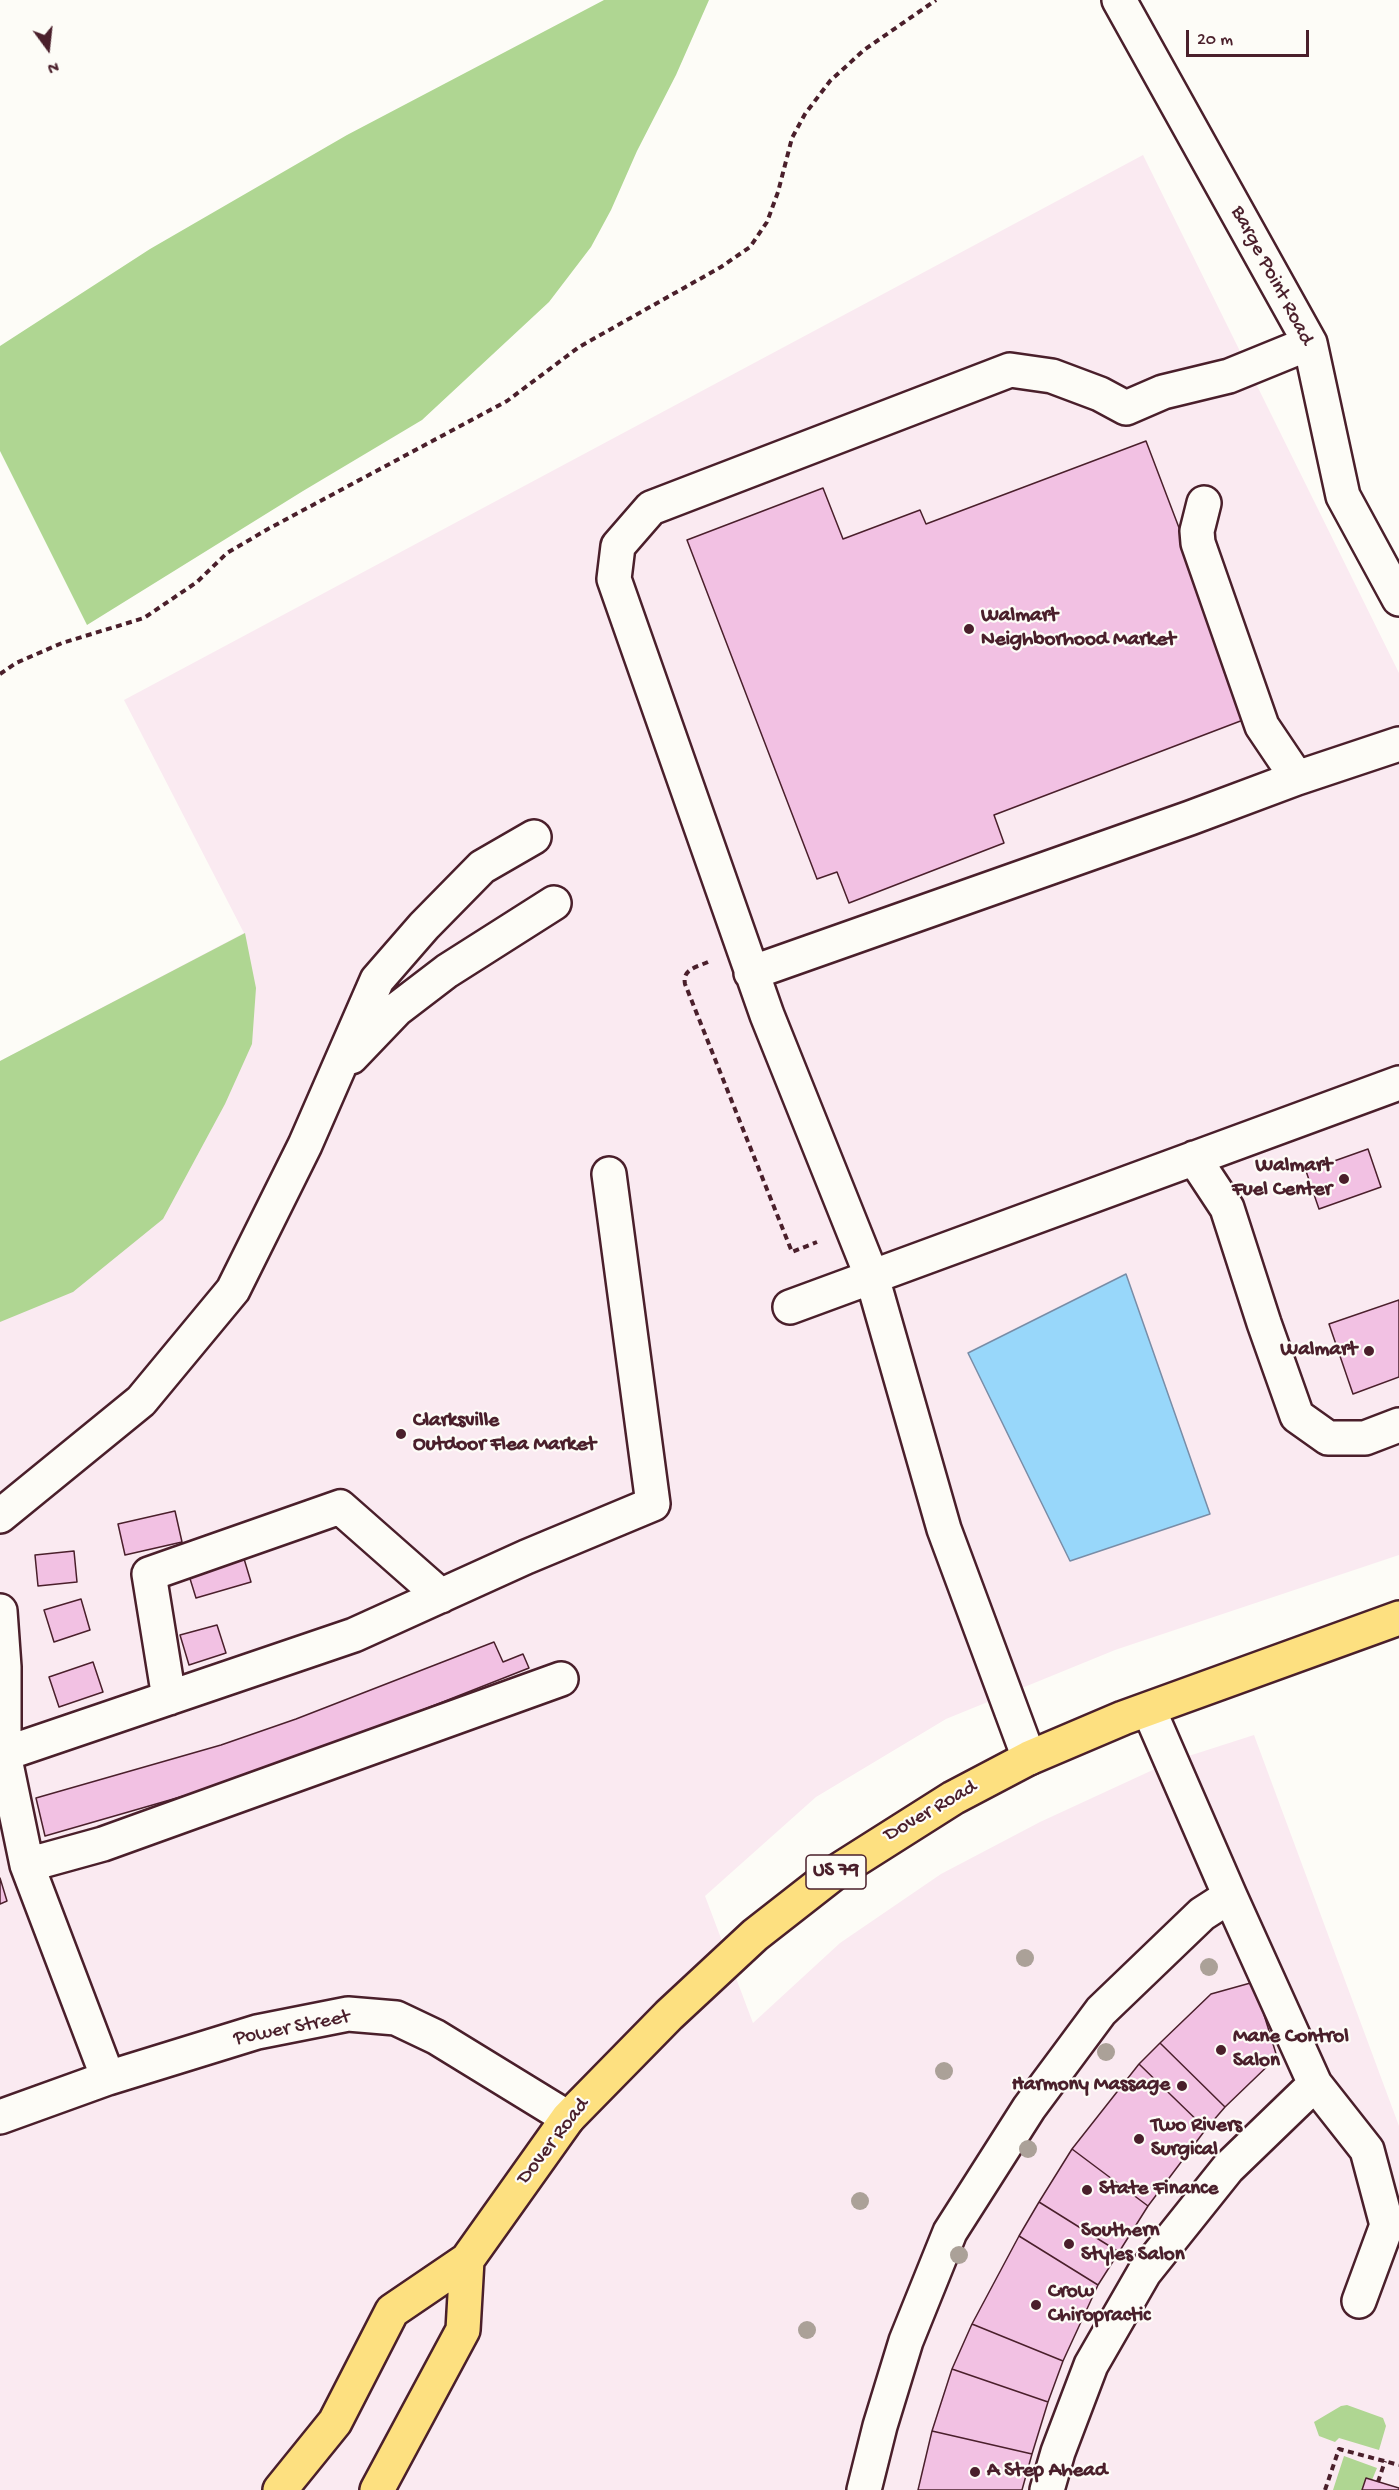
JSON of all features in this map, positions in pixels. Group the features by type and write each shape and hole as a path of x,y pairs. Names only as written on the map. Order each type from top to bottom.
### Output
{"main road":[{"name":"Dover Road","path":"280,2490 334,2422 393,2311 467,2260 568,2118 669,2014 755,1935 833,1874 952,1798 1029,1758 1123,1718 1399,1618"},
{"path":"377,2490 463,2330 467,2260"}],"street":[{"name":"Barge Point Road","path":"1119,0 1310,343 1343,496 1399,599"},
{"path":"1029,1758 945,1529 872,1277 747,960 614,579 618,546 651,508 1010,370 1052,376 1100,394 1126,408 1163,392 1229,376 1310,343"},
{"path":"1204,503 1197,531 1198,543 1262,726 1297,778"},
{"path":"747,960 1168,826 1297,778 1399,744"},
{"path":"0,1516 141,1401 233,1290 305,1144 376,980 424,926 482,867 534,837"},
{"path":"337,1071 396,1010 447,971 554,903"},
{"path":"790,1306 1399,1083"},
{"path":"1194,1158 1227,1208 1297,1416 1328,1438 1365,1438 1399,1425"},
{"path":"4,1754 354,1635 526,1557 653,1504 609,1174"},
{"path":"169,1698 149,1574 340,1507 441,1596"},
{"path":"0,1611 4,1667 4,1754 27,1865 108,2078"},
{"path":"27,1865 103,1844 561,1679"},
{"path":"1149,1710 1230,1896 1316,2084 1367,2150 1387,2225 1359,2301"},
{"path":"864,2490 880,2426 906,2341 950,2232 1029,2108 1101,2011 1202,1914 1230,1896"},
{"name":"Power Street","path":"0,2117 108,2078 257,2032 348,2014 396,2018 436,2037 568,2118"},
{"path":"1047,2490 1058,2452 1091,2365 1144,2273 1228,2168 1316,2084"}],"path":[{"path":"0,674 16,663 62,643 144,618 197,582 227,553 507,401 579,347 721,267 750,247 767,222 778,192 792,138 805,114 830,81 864,50 936,0"},
{"path":"747,960 687,972 684,977 685,984 792,1252 824,1239"},
{"path":"1325,2490 1339,2449 1399,2465"},
{"path":"1378,2482 1385,2461"}],"shaded area":[{"path":"1143,155 1399,673 1399,1555 1115,1650 946,1719 816,1797 705,1896 753,2023 840,1943 941,1874 1040,1822 1170,1762 1254,1735 1399,2126 1399,2490 0,2490 0,1061 244,933 124,700"}],"green space":[{"path":"604,0 709,0 676,75 637,151 611,210 591,247 549,302 422,420 87,625 0,451 0,346 150,249 347,135"},
{"path":"245,933 256,988 252,1044 225,1104 163,1219 73,1292 0,1322 0,1061"},
{"path":"1347,2405 1383,2418 1386,2426 1379,2450 1339,2438 1335,2442 1319,2436 1314,2422 1341,2406"},
{"path":"1344,2456 1377,2468 1372,2480 1366,2478 1362,2490 1333,2490"}],"water":[{"path":"1126,1274 1210,1514 1070,1561 968,1353"}],"building":[{"name":"Walmart Neighborhood Market","path":"1146,441 1251,717 994,815 1004,843 849,903 837,872 817,879 687,540 823,488 843,539 920,510 926,524"},
{"name":"Walmart Fuel Center","path":"1368,1149 1381,1187 1319,1209 1306,1171"},
{"name":"Walmart","path":"1399,1300 1399,1377 1353,1394 1329,1324"},
{"path":"175,1511 182,1542 125,1555 118,1524"},
{"path":"74,1551 77,1582 38,1586 35,1555"},
{"path":"242,1552 251,1582 196,1598 187,1569"},
{"path":"81,1599 90,1630 54,1642 44,1610"},
{"path":"217,1625 226,1653 189,1665 180,1635"},
{"path":"494,1642 503,1662 523,1654 529,1668 260,1774 45,1836 36,1798 221,1745 296,1719"},
{"path":"93,1662 103,1692 59,1707 49,1677"},
{"path":"0,1878 7,1901 0,1904"},
{"name":"Mane Control Salon","path":"1254,1982 1277,2057 1225,2107 1160,2043 1211,1994"},
{"name":"Harmony Massage","path":"1160,2043 1225,2107 1206,2129 1139,2064"},
{"name":"Two Rivers Surgical","path":"1139,2064 1206,2129 1148,2206 1072,2149"},
{"name":"State Finance","path":"1072,2149 1148,2206 1119,2252 1039,2202"},
{"name":"Southern Styles Salon","path":"1039,2202 1119,2252 1098,2285 1019,2236"},
{"name":"Crow Chiropractic","path":"1019,2236 1098,2285 1063,2361 972,2324"},
{"path":"972,2324 1063,2361 1048,2402 952,2369"},
{"path":"952,2369 1048,2402 1032,2454 932,2431"},
{"name":"A Step Ahead","path":"932,2431 1032,2454 1022,2490 918,2490"},
{"path":"1366,2478 1399,2488 1399,2490 1362,2490"}],"place":[{"name":"Walmart Neighborhood Market","path":"969,629"},
{"name":"Walmart Fuel Center","path":"1344,1179"},
{"name":"Walmart","path":"1369,1351"},
{"name":"Clarksville Outdoor Flea Market","path":"401,1434"},
{"name":"Mane Control Salon","path":"1221,2050"},
{"name":"Harmony Massage","path":"1182,2086"},
{"name":"Two Rivers Surgical","path":"1139,2139"},
{"name":"State Finance","path":"1087,2190"},
{"name":"Southern Styles Salon","path":"1069,2244"},
{"name":"Crow Chiropractic","path":"1036,2305"},
{"name":"A Step Ahead","path":"975,2472"}]}
